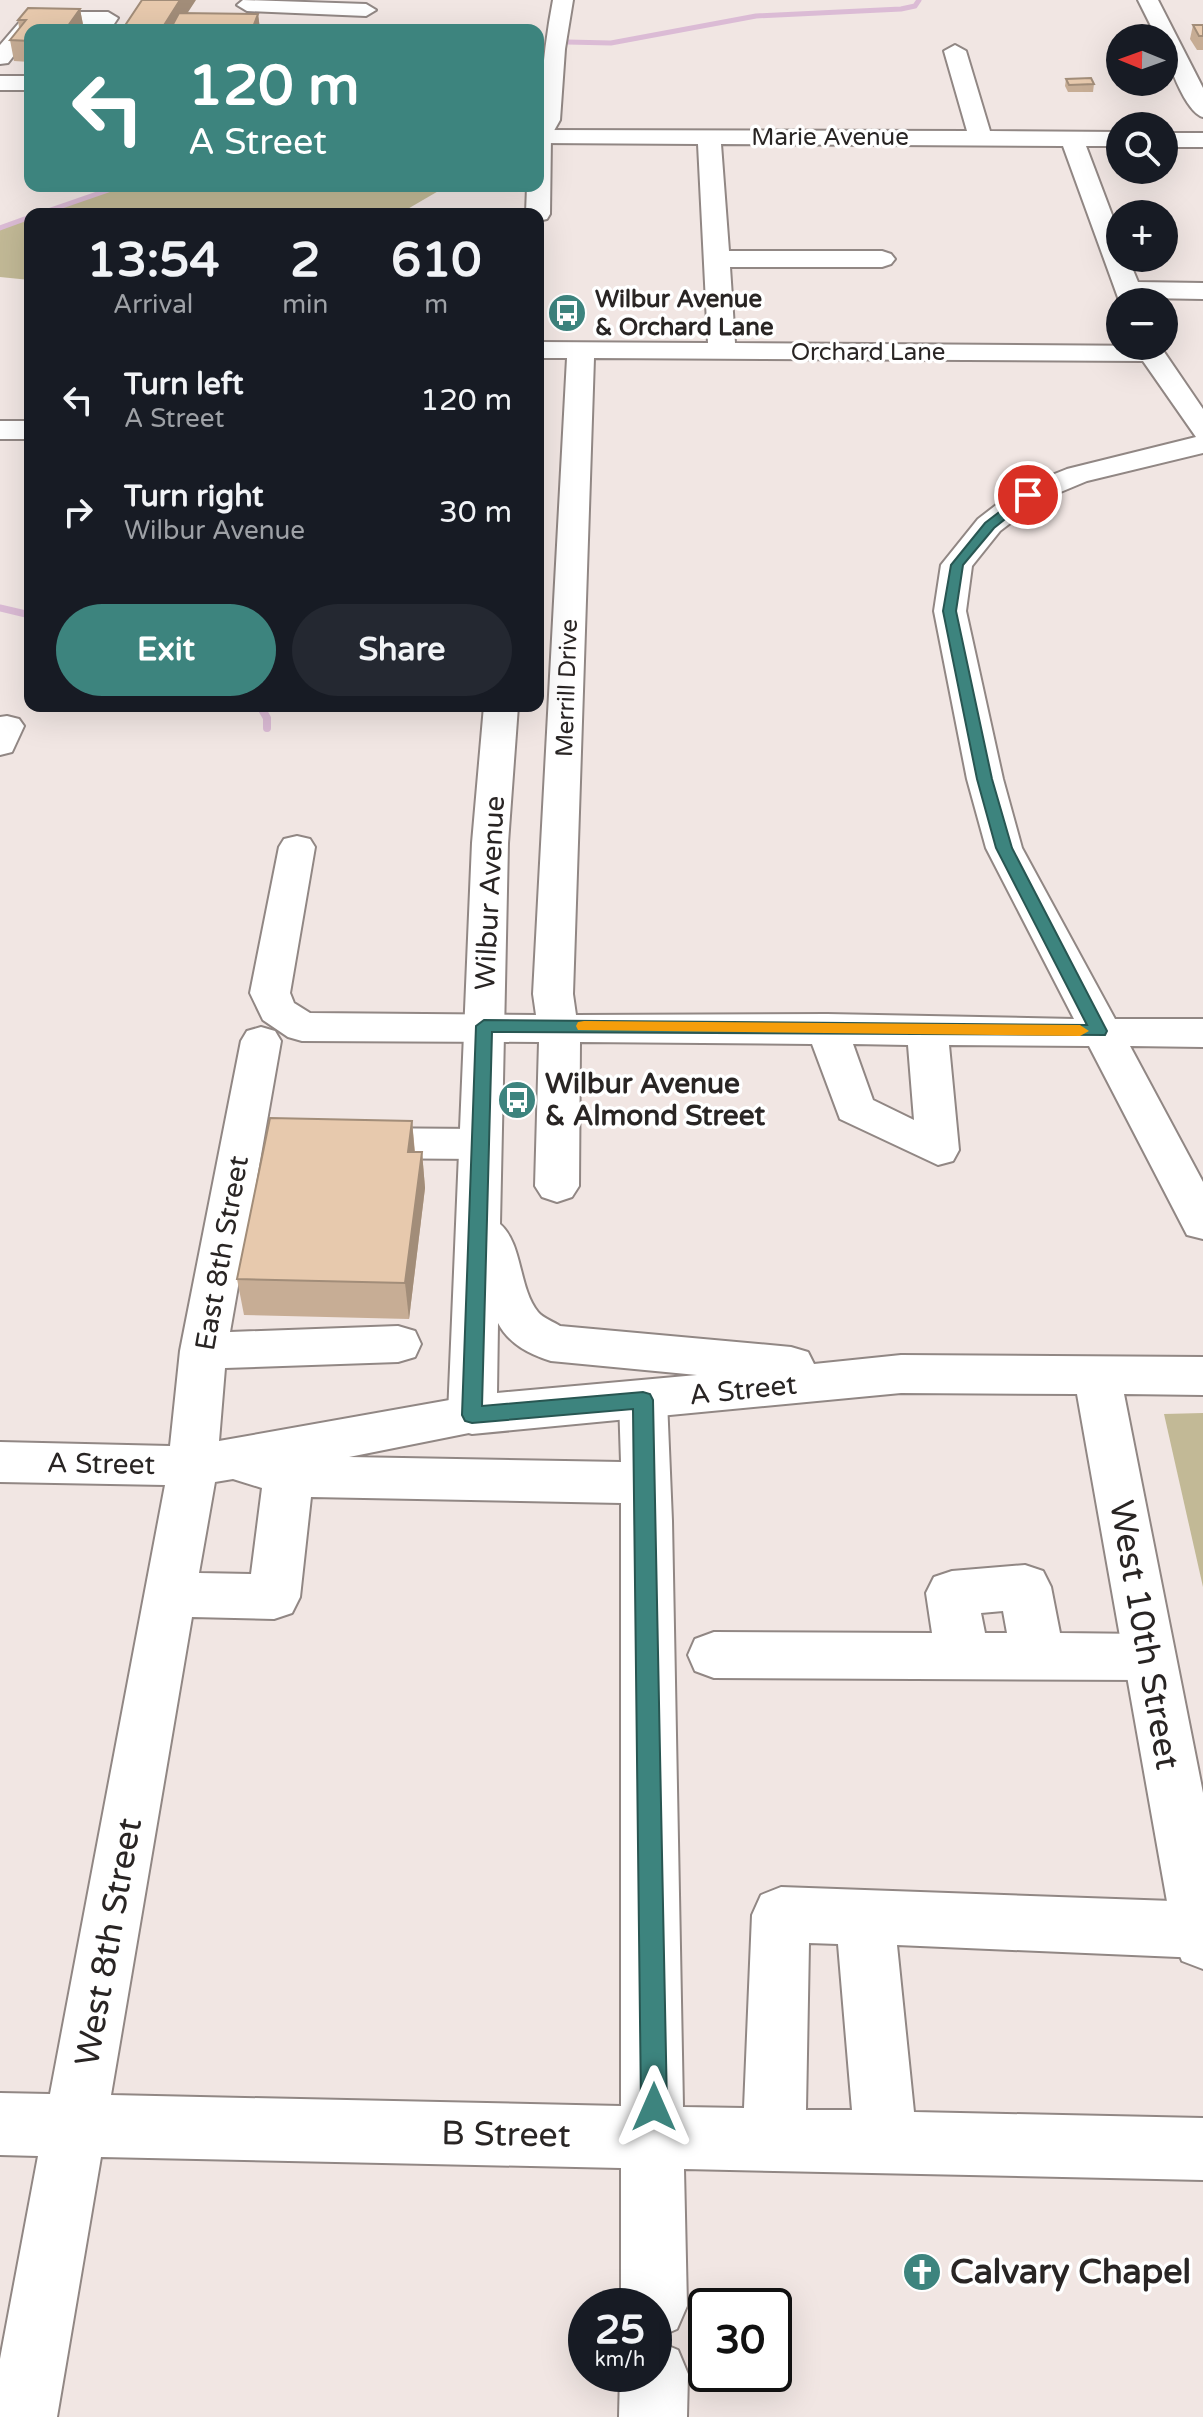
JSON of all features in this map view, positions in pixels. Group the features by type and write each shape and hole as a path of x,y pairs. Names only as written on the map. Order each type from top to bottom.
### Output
{"street":[{"path":"540,24 542,0"},
{"path":"544,127 549,120 554,49 563,0"},
{"path":"1148,0 1203,110"},
{"path":"247,5 374,5"},
{"path":"343,24 374,5"},
{"path":"28,24 39,18 108,18 104,24"},
{"path":"0,58 24,29"},
{"path":"955,51 980,137"},
{"path":"0,68 24,69"},
{"path":"0,83 24,83"},
{"name":"Marie Avenue","path":"544,134 1106,139"},
{"path":"709,136 722,351"},
{"path":"1072,139 1127,288"},
{"path":"1178,140 1203,140"},
{"path":"716,259 882,259"},
{"path":"1178,293 1203,291"},
{"name":"Orchard Lane","path":"544,350 1106,349"},
{"name":"Merrill Drive","path":"557,1186 560,1048 553,994 581,350"},
{"path":"1156,360 1203,430"},
{"path":"0,430 24,430"},
{"path":"1203,444 1077,475 1028,495 989,525 957,565 950,611 985,779 1004,848 1203,1223"},
{"name":"Wilbur Avenue","path":"472,1415 490,843 501,712"},
{"path":"297,847 270,993 277,1011 302,1027 558,1026 1203,1033"},
{"path":"827,1028 855,1109 938,1150 927,1029"},
{"name":"East 8th Street","path":"212,1462 203,1351 258,1142 261,1041"},
{"path":"321,1142 480,1144"},
{"path":"477,1203 502,1285 522,1325 551,1343 901,1374"},
{"path":"203,1351 398,1344"},
{"name":"A Street","path":"0,1462 291,1462 472,1415 901,1374 1203,1376"},
{"name":"West 10th Street","path":"1097,1375 1147,1657 1187,1779 1202,1935"},
{"path":"643,1400 654,2288"},
{"name":"West 8th Street","path":"23,2417 170,1594 212,1462"},
{"path":"170,1594 274,1597 291,1462 646,1483"},
{"path":"962,1656 952,1593 1025,1587 1038,1657"},
{"path":"714,1655 1147,1657"},
{"path":"774,2140 781,1915 865,1916 1202,1935"},
{"path":"865,1916 886,2143"},
{"name":"B Street","path":"0,2124 1203,2149"},
{"path":"653,2417 654,2392"}],"shaded area":[{"path":"103,192 437,192 409,208 56,208"},
{"path":"24,219 24,279 0,277 0,228"},
{"path":"1203,1413 1203,1587 1164,1414"}],"building":[{"path":"142,0 180,0 165,24 126,24"},
{"path":"28,8 80,9 69,24 24,24 24,41 10,40 26,20 18,20"},
{"path":"179,13 258,14 254,24 173,24"},
{"path":"1193,25 1203,25 1203,36 1199,36"},
{"path":"1091,78 1094,84 1069,85 1066,79"},
{"path":"270,1118 412,1121 408,1152 422,1152 405,1283 237,1279"}],"waterway":[{"path":"567,42 611,43 756,16 901,9 915,6 919,0"},
{"path":"56,208 103,192"},
{"path":"0,228 24,219"},
{"path":"0,608 24,614"},
{"path":"264,712 267,728"}],"slow traffic":[{"path":"584,1026 1080,1031"}],"place":[{"name":"Wilbur Avenue & Orchard Lane","path":"567,313"},
{"name":"Wilbur Avenue & Almond Street","path":"517,1100"},
{"name":"Calvary Chapel","path":"922,2272"}],"route":[{"path":"654,2107 643,1400 472,1415 484,1026 1099,1031 1004,848 985,779 950,611 957,565 989,525 1028,495"}]}
